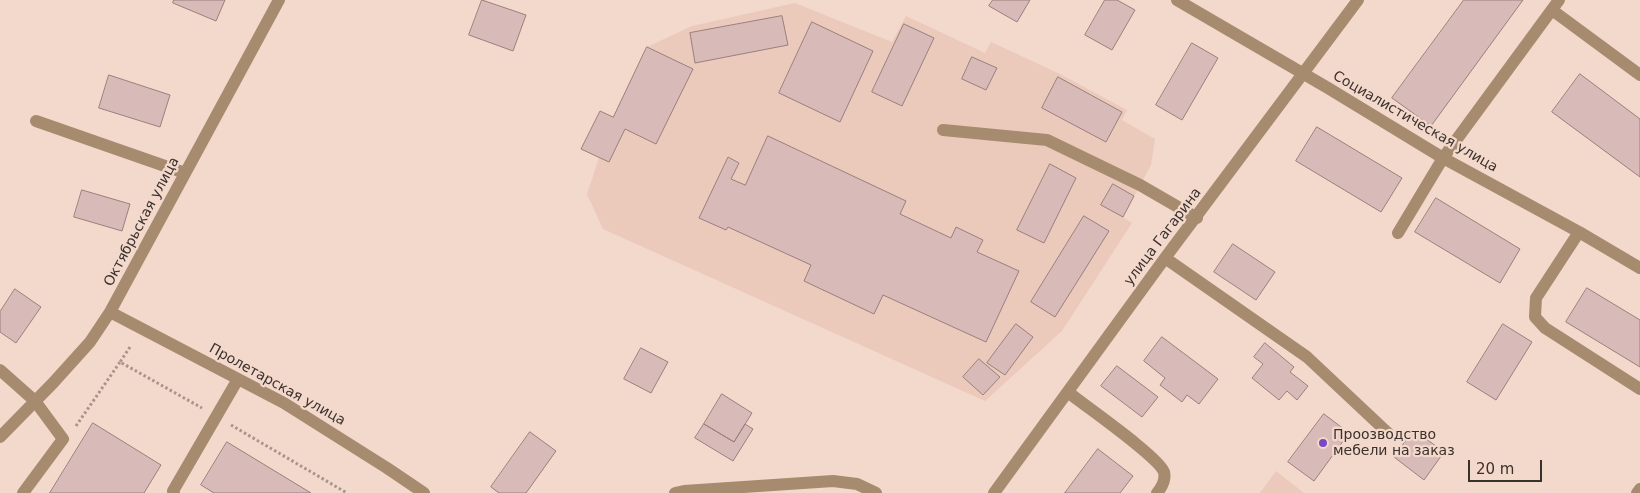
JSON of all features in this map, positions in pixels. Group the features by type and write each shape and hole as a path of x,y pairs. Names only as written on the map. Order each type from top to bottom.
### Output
{"street":[{"name":"Октябрьская улица","path":"0,436 90,342 110,312 278,0"},
{"name":"Социалистическая улица","path":"1177,0 1443,158 1579,232 1640,268"},
{"name":"улица Гагарина","path":"994,493 1165,258 1358,0"},
{"path":"1398,233 1443,158 1556,5 1640,74"},
{"path":"36,121 185,173"},
{"path":"943,130 1047,140 1140,185 1196,218"},
{"path":"1579,232 1536,298 1535,316 1545,328 1640,389"},
{"path":"1165,258 1307,356 1388,434"},
{"name":"Пролетарская улица","path":"110,312 284,403 424,493"},
{"path":"0,370 35,401 63,439 23,493"},
{"path":"173,492 238,379"},
{"path":"1068,392 1154,458 1164,473 1164,485 1157,493"},
{"path":"674,493 684,490 833,481 857,484 876,493"},
{"path":"1637,493 1640,489"}],"shaded area":[{"path":"795,3 892,42 906,16 985,53 991,42 1060,74 1127,110 1122,120 1155,139 1151,165 1123,217 1132,223 1062,331 985,401 603,229 587,194 599,158 581,149 600,111 613,117 647,47 692,26"},
{"path":"1276,471 1304,493 1260,493"}],"building":[{"path":"174,0 225,0 216,21 173,3"},
{"path":"482,0 526,15 513,51 469,35"},
{"path":"993,0 1030,0 1017,22 989,6"},
{"path":"1105,0 1117,0 1135,10 1112,50 1085,35"},
{"path":"1464,0 1523,0 1431,126 1392,98"},
{"path":"782,16 788,45 695,63 690,33"},
{"path":"812,22 873,51 840,122 779,93"},
{"path":"904,24 934,38 902,106 872,92"},
{"path":"1192,43 1218,58 1182,120 1156,105"},
{"path":"647,47 693,69 656,144 625,129 609,162 581,149 600,111 613,117"},
{"path":"972,57 997,68 986,90 962,79"},
{"path":"1580,74 1640,119 1640,177 1552,112"},
{"path":"109,75 170,95 160,127 99,108"},
{"path":"1058,77 1122,112 1106,142 1042,108"},
{"path":"1317,127 1402,178 1381,212 1296,161"},
{"path":"768,136 906,201 900,214 951,238 956,227 983,240 977,252 1019,271 986,342 883,295 874,314 804,281 811,265 728,227 726,230 699,218 728,157 739,163 731,179 745,185"},
{"path":"1050,164 1076,178 1044,243 1017,230"},
{"path":"1113,184 1134,196 1123,217 1101,205"},
{"path":"82,190 130,204 122,231 74,217"},
{"path":"1436,198 1520,249 1500,283 1415,232"},
{"path":"1084,216 1109,231 1055,317 1031,302"},
{"path":"1233,244 1275,272 1256,300 1214,272"},
{"path":"1587,288 1640,320 1640,367 1566,322"},
{"path":"15,289 41,307 16,343 0,332 0,312"},
{"path":"1016,324 1033,337 1005,375 987,363"},
{"path":"1503,324 1532,342 1496,400 1467,382"},
{"path":"1162,337 1218,379 1199,404 1187,395 1182,402 1160,385 1165,378 1144,361"},
{"path":"1265,343 1294,367 1290,372 1308,386 1297,400 1287,391 1279,400 1252,378 1263,364 1254,357"},
{"path":"641,348 668,362 651,393 624,379"},
{"path":"979,359 1000,377 983,395 963,377"},
{"path":"1117,366 1158,397 1142,417 1101,386"},
{"path":"722,394 752,413 734,442 704,424"},
{"path":"1324,414 1349,433 1314,481 1288,462"},
{"path":"93,423 161,465 144,493 50,493"},
{"path":"704,424 734,442 745,424 753,429 733,461 695,438"},
{"path":"1414,430 1444,452 1424,480 1394,457"},
{"path":"530,432 556,451 526,493 499,493 491,487"},
{"path":"227,442 311,493 214,493 201,485"},
{"path":"1098,449 1133,476 1120,493 1065,493"}],"place":[{"name":"Проозводство мебели на заказ","path":"1323,443"}]}
